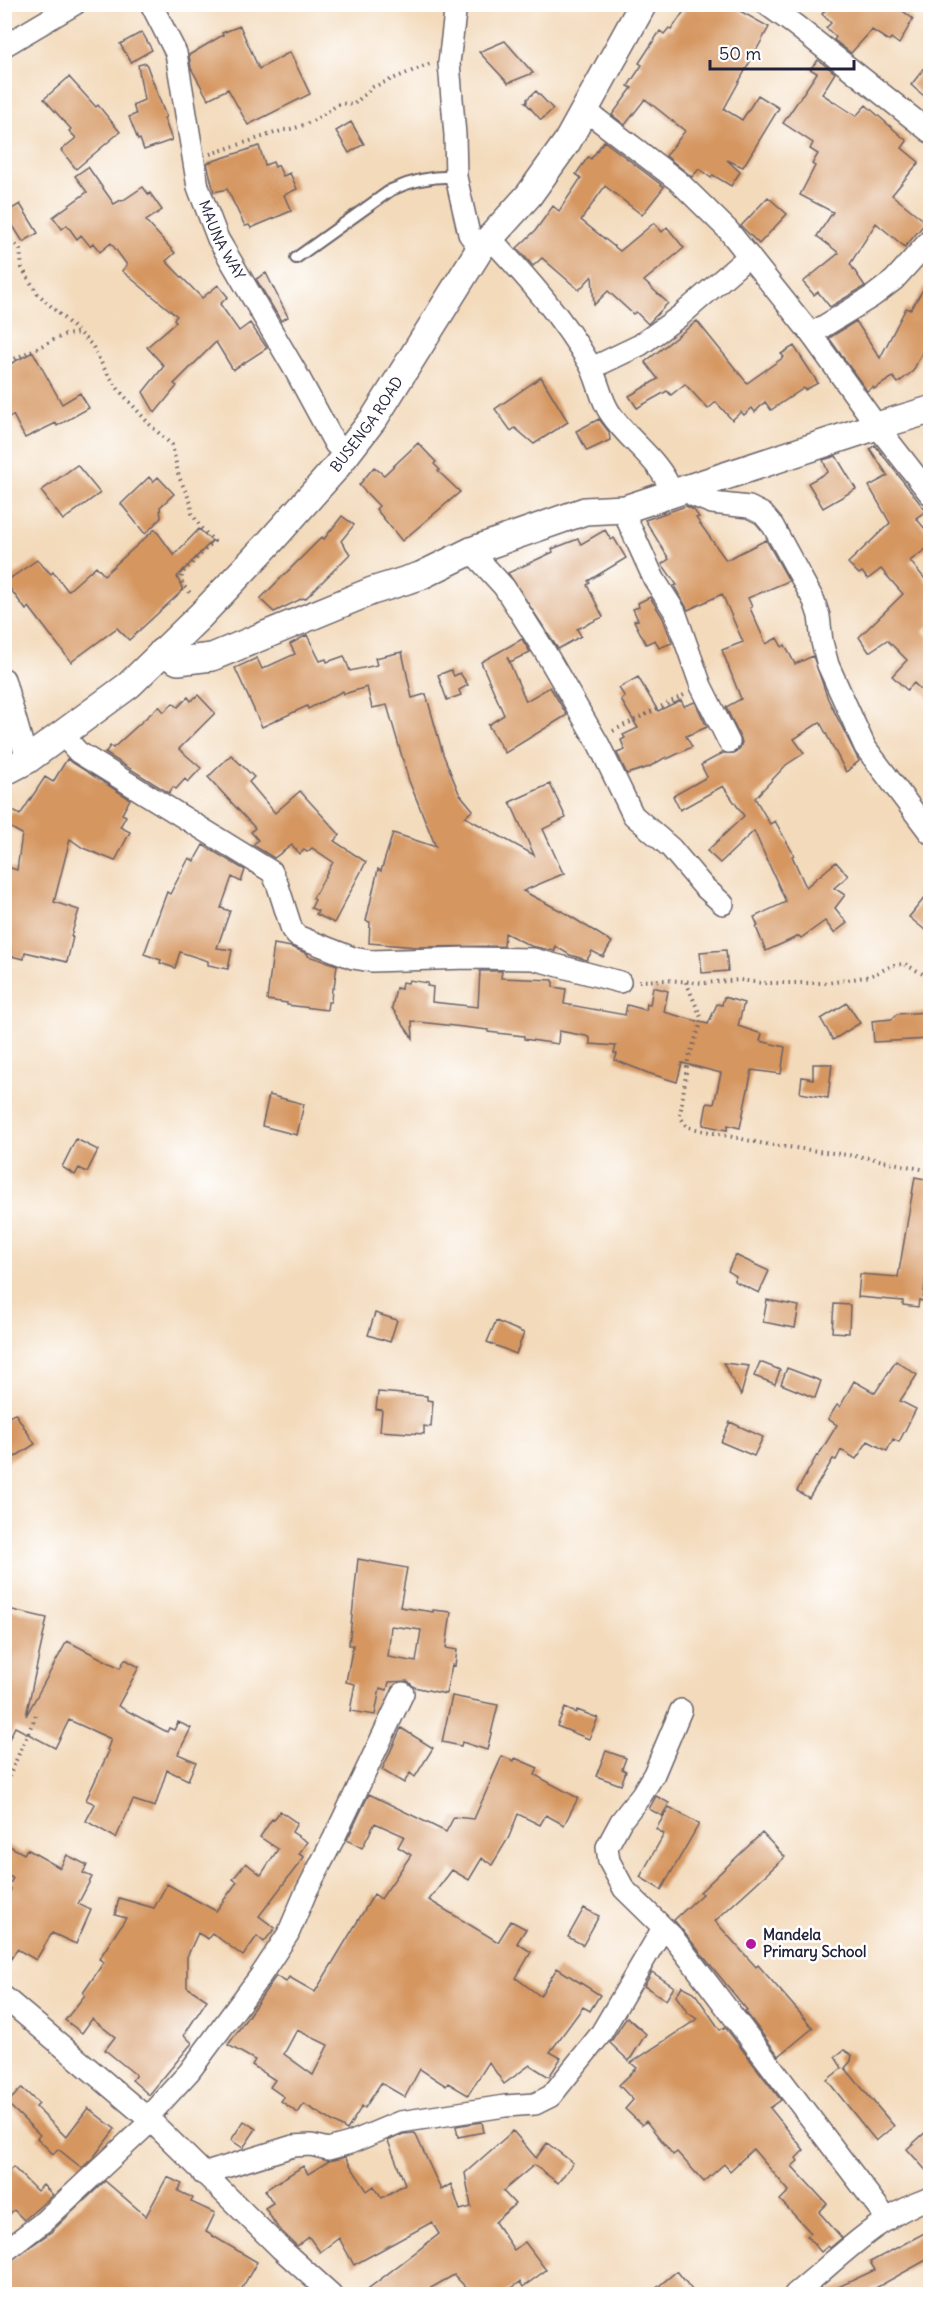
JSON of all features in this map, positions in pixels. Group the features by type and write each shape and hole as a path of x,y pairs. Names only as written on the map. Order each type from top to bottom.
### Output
{"street":[{"path":"4,46 75,4"},
{"name":"MAUNA WAY","path":"151,4 176,53 198,187 218,239 296,372 335,444 346,453"},
{"path":"456,4 449,63 456,177 469,234 485,243 522,272 559,318 592,369 609,412 679,490 712,503 749,507 763,514 773,525 814,601 828,665 865,747 930,833"},
{"name":"BUSENGA ROAD","path":"16,766 129,685 270,542 334,470 375,417 485,243 529,195 567,142 643,4"},
{"path":"766,4 930,132"},
{"path":"585,110 678,182 728,230 811,334 877,426 930,494"},
{"path":"811,334 873,296 894,280 930,240"},
{"path":"592,369 640,345 680,316 749,256"},
{"path":"162,652 178,661 212,657 372,591 420,576 471,551 585,511 625,509 930,410"},
{"path":"625,509 628,522 654,579 675,612 701,686 729,742"},
{"path":"471,551 504,587 596,740 633,815 671,848 703,886 723,904"},
{"path":"4,679 16,766"},
{"path":"62,734 78,752 272,872 292,930 297,936 353,958 371,961 468,958 533,959 620,982"},
{"path":"4,2252 43,2222 149,2119 189,2072 261,1975 288,1934 306,1892 403,1693"},
{"path":"681,1710 654,1774 621,1821 608,1847 609,1862 624,1889 672,1936 888,2220"},
{"path":"203,2174 293,2146 311,2145 328,2149 350,2143 400,2122 505,2106 535,2104 551,2096 600,2035 663,1928"},
{"path":"4,1997 149,2119 203,2174 331,2295"},
{"path":"795,2295 875,2228 910,2205 930,2198"}],"lane":[{"path":"296,258 391,190 407,183 444,176 456,177"}],"path":[{"path":"192,160 294,129 322,116 340,103 353,105 373,87 414,69 438,61 449,63"},
{"path":"4,232 7,241 15,244 20,250 22,268 37,293 92,345 119,390 151,426 172,445 179,477 191,503 192,513 200,527 214,542 183,572 180,579 205,610"},
{"path":"4,364 64,335 81,333"},
{"path":"596,740 701,686"},
{"path":"620,982 704,983 740,980 762,983 829,983 870,976 894,965 905,964 930,978"},
{"path":"686,982 702,1020 688,1060 682,1099 680,1116 687,1127 765,1144 870,1158 930,1171"},
{"path":"4,1788 36,1715"}],"building":[{"path":"689,4 742,4 738,10 769,27 724,109 742,120 758,95 779,108 743,167 727,160 740,172 731,186 713,175 711,178 699,169 692,177 666,156 685,131 645,99 625,125 612,115 632,88 628,86 642,65 639,63 660,31 664,34 669,28 671,30"},
{"path":"830,4 894,4 913,19 899,44 891,38 889,41 872,30 851,53 834,40 836,37 826,28 831,23 822,14"},
{"path":"240,26 259,69 290,52 310,94 248,125 228,89 208,99 191,68 189,55 223,35 222,33"},
{"path":"142,32 152,50 131,62 120,44"},
{"path":"505,41 533,73 508,83 479,52"},
{"path":"818,60 835,73 822,94 856,116 866,105 907,141 902,148 919,162 892,195 926,222 905,247 876,223 850,264 865,286 830,307 818,292 814,295 803,282 839,253 817,236 833,212 800,195 815,166 812,164 818,154 810,149 813,143 783,123 817,73 810,69"},
{"path":"930,61 930,101 911,85"},
{"path":"146,63 172,140 144,150 129,117 136,114 133,105 144,100 138,65"},
{"path":"69,77 96,107 98,105 120,132 76,169 61,150 76,138 69,131 71,129 44,99"},
{"path":"536,91 553,109 541,120 525,102"},
{"path":"351,122 364,144 349,153 336,131"},
{"path":"604,141 664,187 642,215 605,186 581,220 620,251 654,223 662,232 667,227 684,248 644,281 668,303 648,324 636,312 633,314 608,291 594,305 592,276 579,290 542,258 533,266 517,248 535,231 553,206 559,211 581,178 576,174 588,157 591,159"},
{"path":"259,146 265,165 273,162 275,167 278,165 283,176 290,173 297,189 284,195 291,211 251,228 249,225 245,226 227,189 214,192 207,163"},
{"path":"88,167 114,204 143,187 149,195 150,193 162,210 146,221 175,253 166,261 202,298 218,285 228,297 220,304 239,331 250,323 267,348 233,370 216,342 174,384 177,386 155,413 143,392 164,366 147,347 176,322 174,319 177,316 122,271 127,265 111,243 100,252 93,243 90,246 81,235 77,239 67,225 62,229 53,217 87,192 75,176"},
{"path":"768,197 787,214 759,244 741,226"},
{"path":"20,204 38,233 23,242 5,213"},
{"path":"266,273 288,317 281,321 256,279"},
{"path":"930,279 930,336 913,371 898,383 893,377 867,391 829,338 856,321 880,358 906,308 910,310"},
{"path":"697,321 747,383 784,357 781,354 794,346 818,383 805,390 804,388 771,410 765,402 755,412 752,408 744,415 741,412 732,420 716,402 708,409 685,384 671,395 667,391 637,408 629,396 658,379 645,362"},
{"path":"33,352 62,404 80,393 89,408 57,426 56,423 25,438 13,415 4,420 4,367"},
{"path":"541,377 568,422 534,444 515,428 511,431 495,409"},
{"path":"599,419 609,432 610,440 587,451 576,431"},
{"path":"418,443 436,462 434,464 440,470 438,471 460,492 402,541 376,509 379,506 359,485 374,467 384,475"},
{"path":"875,445 926,511 916,518 930,535 930,546 910,561 930,585 930,625 923,631 930,638 930,699 914,683 907,690 892,676 907,660 887,640 869,652 859,637 903,594 881,569 868,579 848,563 890,523 869,486 888,476 870,449"},
{"path":"836,456 856,489 823,508 808,483 828,472 823,460"},
{"path":"77,465 100,493 63,520 41,491"},
{"path":"149,477 153,482 158,477 174,494 160,507 161,518 145,534 121,504"},
{"path":"686,506 694,510 699,517 696,518 726,560 766,540 789,581 748,598 752,607 750,608 766,644 777,638 782,647 785,645 795,664 813,656 828,699 859,761 846,772 820,722 794,739 804,753 786,765 755,798 770,824 775,821 794,855 792,856 806,887 836,862 848,876 834,888 845,895 835,908 847,923 834,933 825,921 801,938 799,936 766,951 754,917 786,902 754,831 720,863 707,851 744,816 723,786 680,810 673,796 707,777 701,765 723,753 735,753 742,742 726,707 741,699 722,650 743,642 722,594 688,610 674,586 677,585 662,564 669,559 645,520"},
{"path":"342,516 354,525 341,541 350,554 305,599 274,612 260,599 322,537 324,539"},
{"path":"155,529 174,555 199,529 212,541 177,577 183,590 129,640 117,628 71,662 29,607 26,610 5,582 37,560 51,574 53,572 68,591 96,566 104,575"},
{"path":"605,530 611,540 614,538 626,558 588,581 590,583 587,585 603,617 577,629 581,636 558,649 508,573 553,552 552,549 578,539 581,544"},
{"path":"650,597 663,618 672,643 659,648 655,640 646,644 634,621 638,620 633,609 639,607 638,603"},
{"path":"307,635 320,661 326,659 327,662 344,656 350,671 377,665 375,658 402,652 412,698 426,694 443,754 459,793 473,810 465,817 534,855 510,802 550,784 566,818 543,829 565,873 523,891 612,942 603,957 592,951 587,960 570,955 555,946 555,951 531,946 505,933 504,946 417,947 369,943 370,922 366,921 378,869 381,871 393,833 436,847 409,781 387,705 372,708 367,687 344,694 343,691 308,709 307,706 262,727 235,668 257,658 262,669 295,654 290,644"},
{"path":"522,639 530,652 510,662 507,657 526,701 550,687 567,715 505,753 488,725 504,715 481,662"},
{"path":"451,670 454,676 460,673 468,685 459,690 461,695 447,700 438,675"},
{"path":"638,677 658,711 681,700 684,706 695,702 707,727 686,736 692,747 667,759 666,757 649,767 627,774 617,753 625,750 621,740 625,738 623,735 638,728 621,700 625,697 619,688"},
{"path":"198,695 215,713 179,749 201,768 188,782 185,779 176,789 173,787 169,793 105,753 110,746 113,748 159,706 164,712 173,703 178,707 188,697 191,701"},
{"path":"231,755 254,777 249,782 275,813 300,791 340,835 334,841 366,862 334,923 316,914 318,911 311,908 315,900 313,898 333,862 312,848 300,854 292,845 274,858 253,845 258,840 251,832 255,828 208,777"},
{"path":"67,759 130,799 122,814 126,816 120,827 130,832 115,861 83,848 70,839 54,902 79,910 71,936 73,937 67,962 25,952 24,959 10,956 11,949 4,947 4,866 17,870 22,834 4,822 12,810 20,815 45,777 53,782"},
{"path":"203,845 245,870 241,882 232,877 221,908 230,911 217,948 232,950 228,969 208,965 208,961 180,952 175,968 144,954 167,892 170,894 189,858 194,861"},
{"path":"930,891 930,934 909,917"},
{"path":"274,944 291,947 308,956 337,965 331,1002 328,1002 327,1010 267,1000"},
{"path":"726,950 728,971 702,973 700,952"},
{"path":"480,971 502,971 501,978 553,980 553,987 566,989 564,1004 625,1015 627,1005 646,1010 647,1004 650,1005 653,987 668,991 664,1012 708,1024 717,1004 722,1005 724,997 744,1003 738,1026 762,1034 760,1041 785,1047 781,1074 752,1070 740,1128 728,1125 727,1130 703,1125 707,1103 714,1104 721,1073 682,1063 677,1082 615,1060 616,1046 590,1044 590,1038 586,1036 559,1031 558,1044 524,1039 524,1036 488,1032 488,1030 412,1021 413,1039 392,1008 396,988 401,989 402,982 408,983 409,980 428,983 427,986 433,987 432,1002 478,1007"},
{"path":"847,1003 860,1023 833,1040 821,1019"},
{"path":"928,1012 930,1039 874,1042 872,1021 892,1019 897,1014"},
{"path":"813,1064 832,1064 828,1098 800,1093 802,1077 813,1079"},
{"path":"269,1095 304,1104 297,1135 262,1126"},
{"path":"76,1139 98,1150 87,1172 79,1168 75,1175 62,1167"},
{"path":"915,1177 930,1180 930,1241 923,1301 919,1300 918,1307 903,1305 903,1301 858,1297 860,1274 898,1277"},
{"path":"735,1255 769,1271 759,1293 734,1281 736,1276 728,1271"},
{"path":"767,1300 799,1306 795,1328 763,1322"},
{"path":"834,1304 850,1305 849,1333 832,1332"},
{"path":"375,1313 397,1320 390,1342 368,1335"},
{"path":"496,1321 524,1333 516,1354 487,1342"},
{"path":"896,1361 917,1375 900,1401 916,1409 899,1442 893,1439 887,1451 868,1441 856,1459 841,1450 809,1498 797,1491 837,1425 828,1419 837,1405 840,1407 854,1381 875,1393"},
{"path":"760,1362 780,1370 775,1384 754,1376"},
{"path":"723,1363 749,1366 741,1395"},
{"path":"787,1368 821,1381 815,1398 781,1384"},
{"path":"378,1392 427,1396 427,1400 433,1401 431,1427 424,1426 424,1434 380,1431 382,1410 376,1409"},
{"path":"15,1413 35,1444 4,1464 4,1419"},
{"path":"730,1422 763,1437 754,1456 721,1442"},
{"path":"358,1559 407,1568 400,1607 451,1612 446,1648 457,1650 455,1666 452,1665 446,1694 414,1687 408,1681 389,1682 387,1690 380,1688 375,1715 350,1711 355,1684 346,1682 353,1645 349,1645","holes":["391,1626 421,1630 416,1662 388,1657"]},
{"path":"4,1608 47,1618 26,1716 67,1641 120,1668 125,1659 139,1667 118,1706 167,1732 169,1728 174,1730 178,1722 191,1728 178,1754 196,1762 188,1780 167,1770 155,1807 133,1800 116,1838 86,1821 95,1804 86,1800 109,1751 107,1750 111,1739 69,1720 55,1748 15,1727 4,1749"},
{"path":"452,1696 498,1705 487,1750 462,1742 461,1746 442,1742"},
{"path":"565,1708 598,1718 589,1739 557,1726"},
{"path":"401,1728 433,1748 415,1777 410,1773 404,1783 382,1770"},
{"path":"606,1751 626,1758 622,1769 626,1771 621,1785 596,1776"},
{"path":"502,1756 514,1761 515,1758 538,1768 535,1775 578,1798 564,1825 546,1815 540,1825 518,1814 509,1837 492,1865 482,1858 469,1880 452,1870 429,1900 498,1942 511,1921 526,1929 517,1943 531,1952 516,1978 540,1996 557,1968 600,1995 590,2011 583,2007 550,2052 561,2058 549,2077 530,2065 504,2084 489,2062 468,2095 448,2083 446,2086 420,2069 405,2097 381,2083 365,2108 362,2106 347,2130 304,2104 298,2113 281,2101 284,2097 270,2087 275,2080 252,2065 255,2060 228,2045 276,1976 286,1982 289,1977 315,1992 374,1894 381,1899 411,1855 398,1847 404,1836 375,1823 362,1848 347,1840 369,1794 446,1832 454,1817 474,1819","holes":["297,2030 328,2045 313,2075 284,2054"]},
{"path":"656,1796 669,1803 662,1816 649,1809"},
{"path":"669,1807 699,1824 661,1890 640,1877 664,1834 656,1829"},
{"path":"280,1811 297,1823 292,1832 307,1842 299,1854 304,1857 259,1916 275,1928 264,1942 257,1936 243,1956 212,1933 208,1939 198,1933 187,1957 187,1987 207,2000 184,2035 192,2043 149,2095 132,2080 136,2075 105,2050 115,2037 92,2019 82,2033 65,2020 85,1995 83,1993 104,1962 99,1959 126,1918 115,1915 119,1898 154,1908 167,1884 216,1911 237,1882 233,1879 246,1863 261,1875 278,1849 260,1837"},
{"path":"762,1833 785,1857 715,1921 756,1967 758,1965 813,2028 779,2056 745,2011 747,2010 674,1920"},
{"path":"4,1843 24,1854 27,1849 60,1868 67,1855 87,1865 83,1873 92,1877 78,1904 91,1910 76,1944 52,1933 36,1960 17,1949 4,1970 4,1901 11,1889 8,1887 13,1878 4,1874"},
{"path":"584,1908 599,1916 583,1945 568,1937"},
{"path":"652,1972 674,1987 666,2000 644,1986"},
{"path":"682,1986 694,1992 720,2030 725,2027 781,2100 770,2108 804,2150 792,2166 827,2204 819,2212 842,2238 830,2248 828,2246 821,2252 807,2236 811,2233 780,2200 789,2191 753,2149 730,2171 724,2164 704,2182 677,2152 673,2155 646,2121 642,2125 625,2109 633,2100 619,2085 637,2068 631,2063 697,2019 688,2013 676,1996"},
{"path":"627,2017 646,2034 629,2061 610,2043"},
{"path":"844,2050 852,2055 851,2061 845,2068 894,2126 876,2141 827,2080 842,2068 835,2057"},
{"path":"22,2088 39,2104 36,2107 66,2137 88,2108 115,2129 93,2158 82,2168 58,2149 53,2154 37,2138 40,2135 7,2103"},
{"path":"244,2121 256,2129 243,2148 231,2140"},
{"path":"482,2122 484,2132 458,2137 456,2126"},
{"path":"930,2128 930,2175 907,2149"},
{"path":"513,2131 536,2158 547,2143 573,2163 558,2183 534,2165 503,2191 515,2204 495,2222 514,2250 525,2242 546,2270 523,2287 520,2282 502,2295 473,2295 454,2275 422,2293 420,2289 410,2295 360,2295 439,2234 432,2222 354,2265 339,2238 320,2252 309,2237 297,2246 278,2228 265,2208 273,2203 265,2190 303,2166 308,2174 329,2161 345,2157 367,2191 374,2186 382,2198 405,2184 388,2141 403,2134 415,2133 441,2190 451,2184 460,2210 471,2207 465,2173"},
{"path":"13,2167 37,2191 43,2185 53,2195 24,2220 14,2210 4,2219 4,2176"},
{"path":"167,2177 182,2184 178,2191 193,2198 191,2202 215,2213 206,2232 257,2262 238,2295 4,2295 4,2265 51,2232 105,2181 146,2216"},
{"path":"930,2230 930,2258 863,2295 821,2295 875,2270 870,2262"},
{"path":"677,2271 696,2295 648,2295"}],"place":[{"name":"Mandela Primary School","path":"751,1944"}]}
